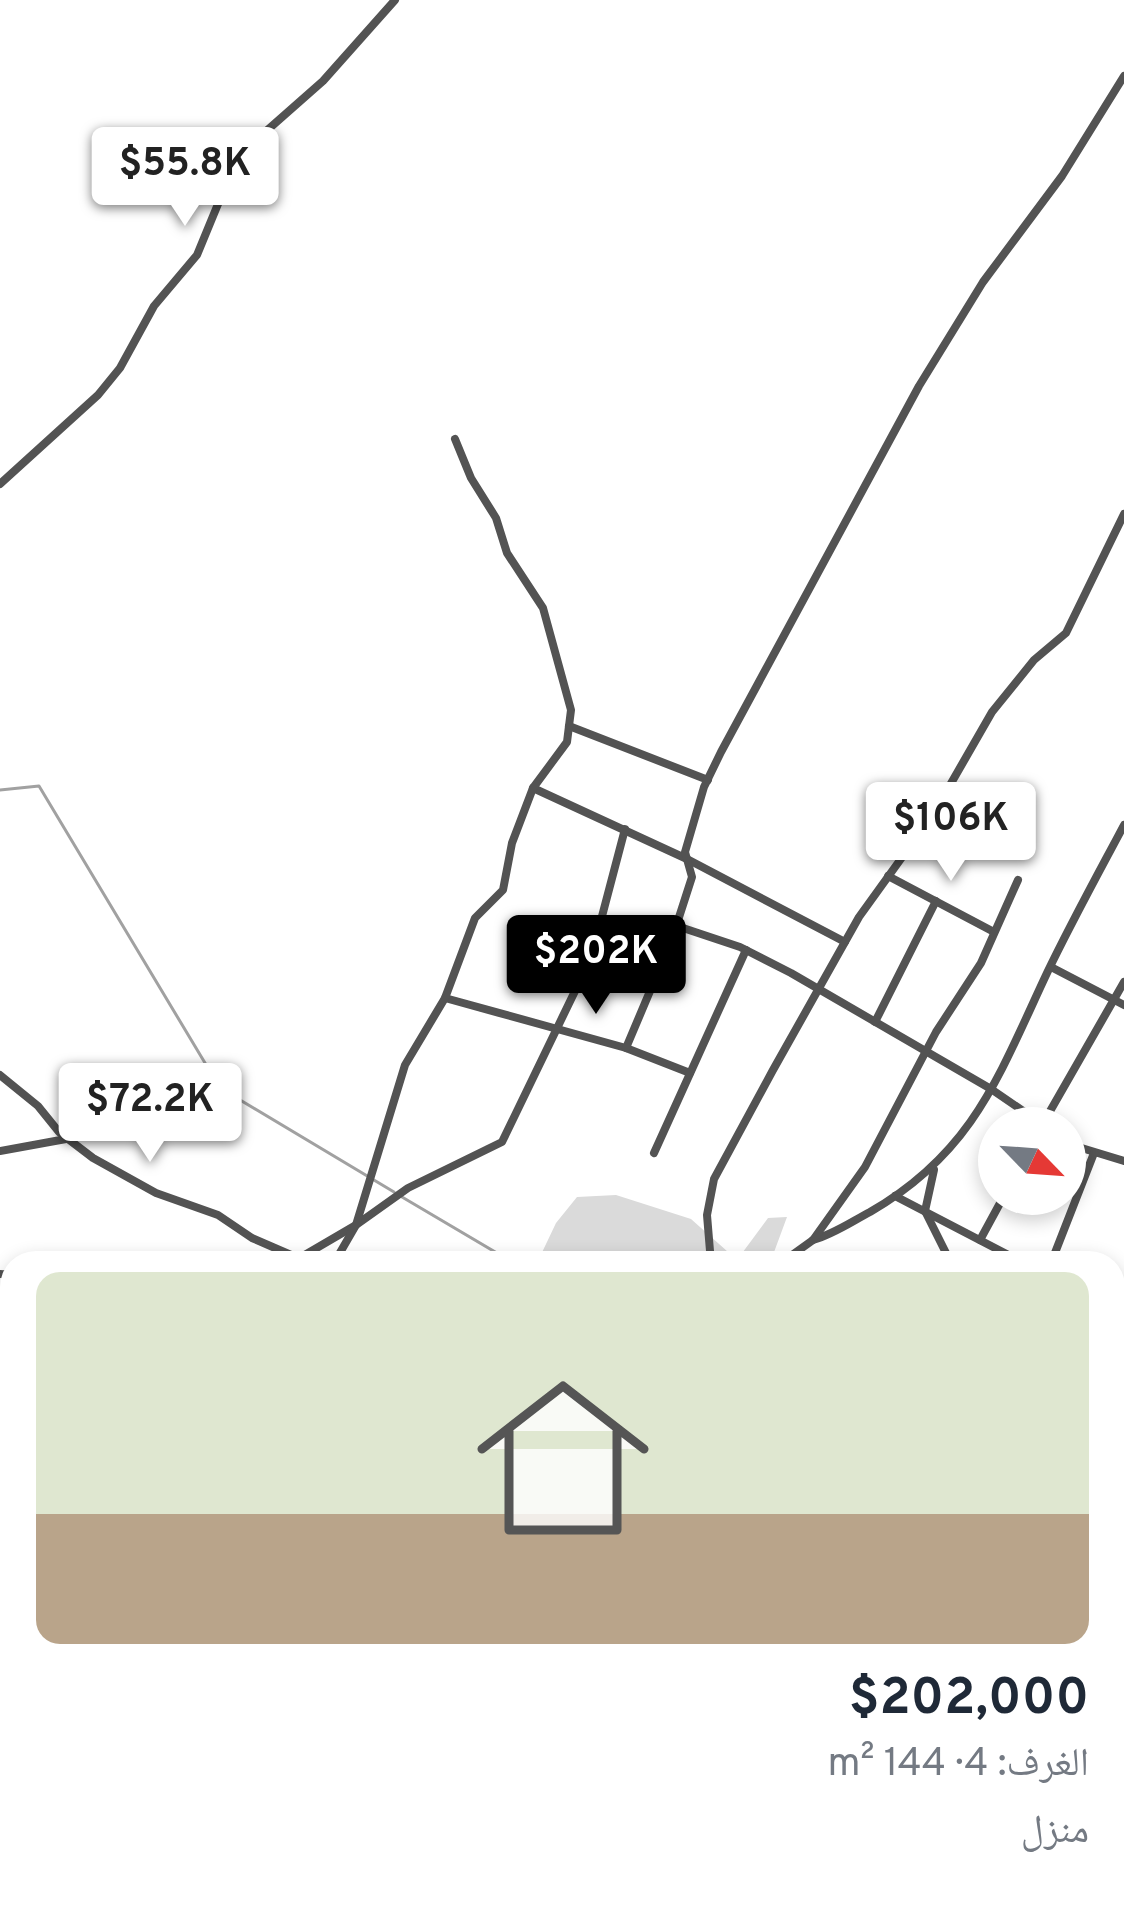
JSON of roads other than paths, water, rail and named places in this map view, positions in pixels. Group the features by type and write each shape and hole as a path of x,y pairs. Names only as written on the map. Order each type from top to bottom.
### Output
{"street":[{"path":"0,484 76,417 120,368 154,305 197,255 218,204 255,141 323,81 395,0"},
{"path":"626,1048 692,877 687,859 708,779 919,386 982,282 1062,176 1124,76"},
{"path":"341,1251 356,1225 405,1065 445,998 475,918 503,890 512,843 533,788 561,754 569,726 571,710 543,608 507,554 496,518 471,478 455,439"},
{"path":"710,1251 707,1216 714,1179 818,990 887,876 934,813 992,712 1034,660 1066,633 1124,514"},
{"path":"569,726 708,779"},
{"path":"533,788 687,859 845,942"},
{"path":"813,1240 896,1196 934,1167 974,1119 1124,825"},
{"path":"312,1251 408,1188 502,1142 591,958 625,829"},
{"path":"887,876 994,932"},
{"path":"798,1251 813,1240 865,1167 926,1051 981,963 1018,880"},
{"path":"875,1022 935,901"},
{"path":"676,926 746,950 1016,1107"},
{"path":"654,1153 746,950"},
{"path":"1050,967 1119,1003"},
{"path":"1056,1107 1119,1003 1124,982"},
{"path":"445,998 626,1048 690,1073"},
{"path":"0,1075 93,1158 156,1193 218,1215 276,1251"},
{"path":"0,1151 68,1139"},
{"path":"1086,1149 1124,1161"},
{"path":"1056,1251 1094,1153"},
{"path":"934,1167 926,1211 945,1251"},
{"path":"896,1196 1001,1251"},
{"path":"980,1240 994,1215"}],"waterway":[{"path":"0,790 39,786 220,1088 394,1192"},
{"path":"402,1197 494,1251"}]}
